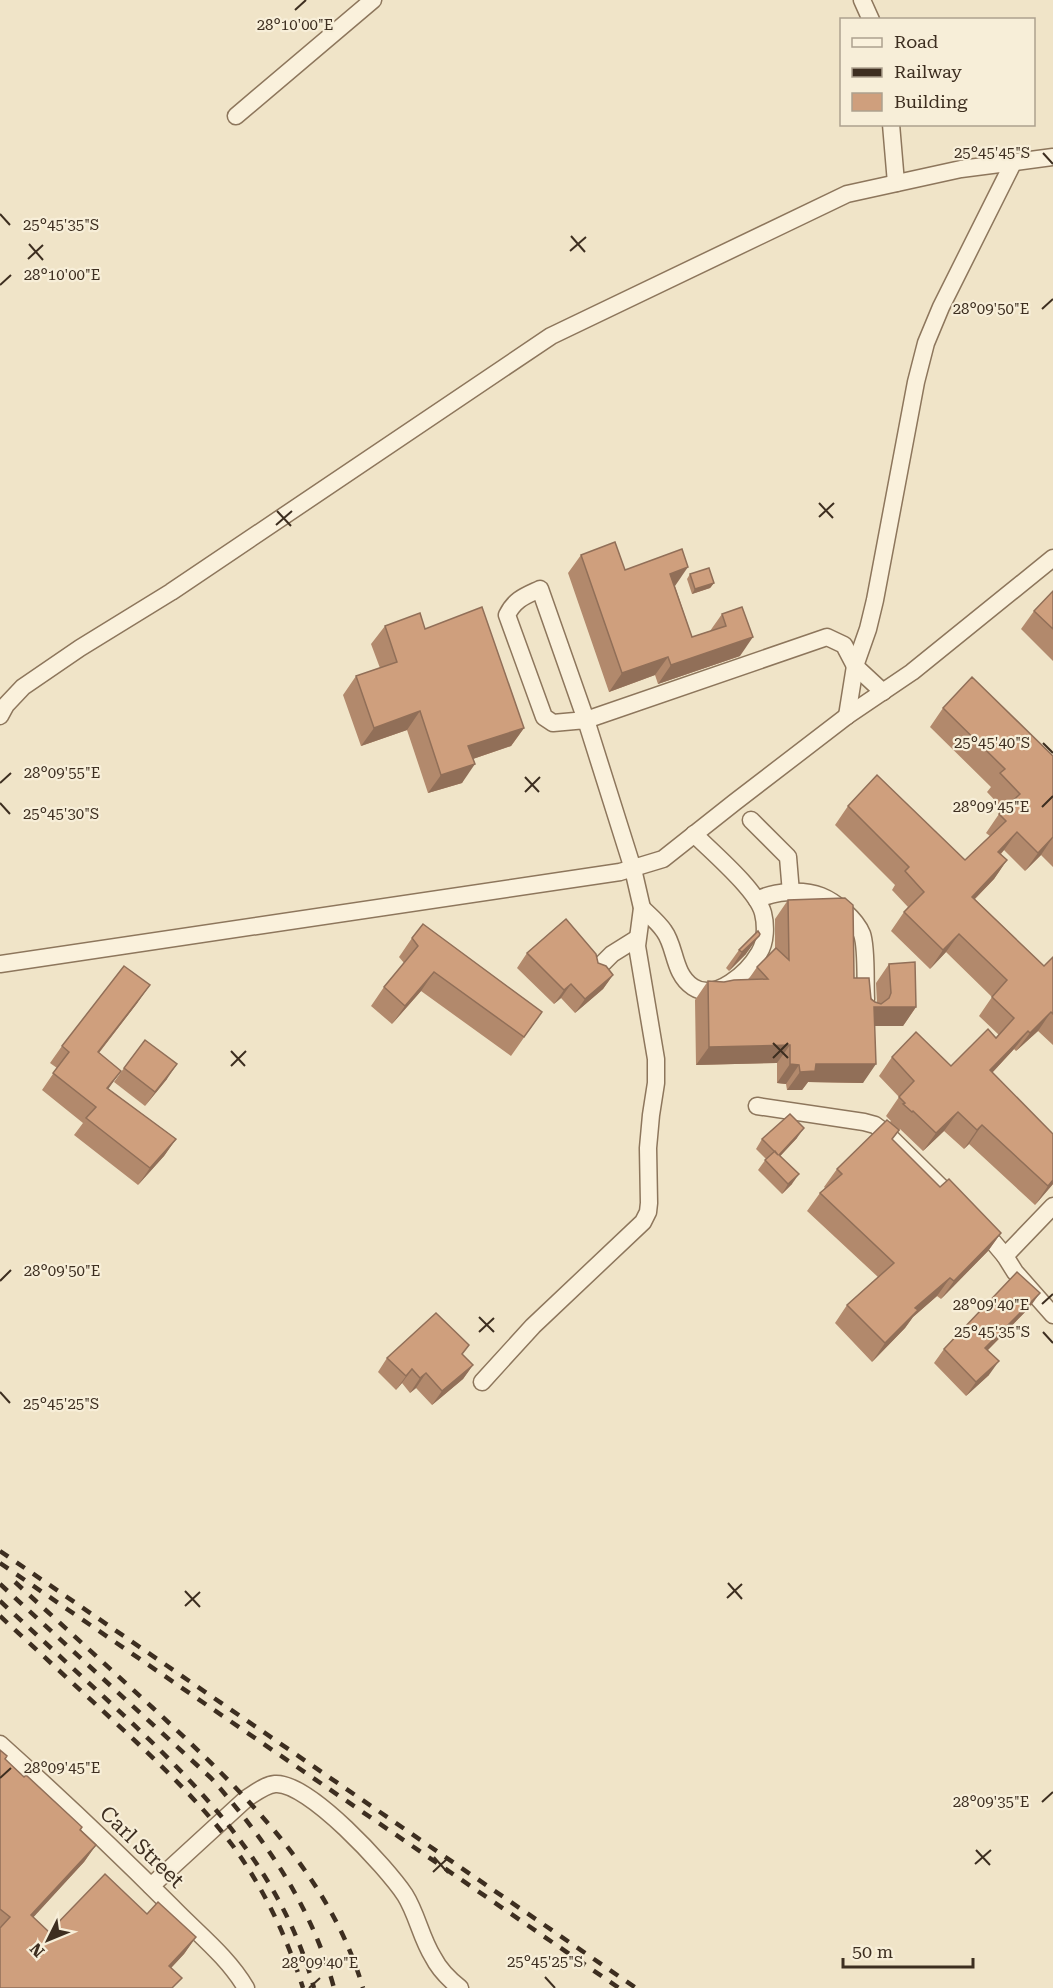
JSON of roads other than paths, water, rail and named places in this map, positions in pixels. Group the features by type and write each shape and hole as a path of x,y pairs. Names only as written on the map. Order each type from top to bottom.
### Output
{"street":[{"path":"236,116 373,0"},
{"path":"862,0 870,18"},
{"path":"891,126 896,183"},
{"path":"0,716 6,705 23,687 80,648 171,592 551,336 848,194 962,170 1053,156"},
{"path":"847,717 855,666 875,600 916,382 926,344 941,307 1012,163"},
{"path":"0,964 633,869 663,860 847,717 912,672 1053,558"},
{"path":"482,1382 534,1326 638,1228 648,1212 648,1148 656,1083 656,1059 636,939 642,908 633,869 586,720 540,589 520,597 512,604 507,615 544,717 553,723 586,720 827,637 844,645 855,666 883,692"},
{"path":"751,820 788,857 791,893"},
{"path":"642,908 666,932 677,966 688,983 700,991 714,991 737,978 759,954 765,937 763,911 747,888 694,834"},
{"path":"757,900 770,895 807,893 821,896 853,920 864,944 867,1011"},
{"path":"596,970 612,954 636,939"},
{"path":"757,1106 845,1118 876,1125 990,1236 1015,1272 1053,1315"},
{"path":"1005,1256 1053,1206"},
{"name":"Carl Street","path":"0,1744 75,1812 233,1967 246,1988"},
{"path":"151,1886 247,1798 275,1784 289,1786 307,1796 374,1857 405,1895 432,1957 451,1981 460,1988"}],"railway":[{"path":"0,1551 636,1988"},
{"path":"0,1563 619,1988"},
{"path":"15,1582 185,1738 248,1801 278,1835 328,1907 348,1946 363,1988"},
{"path":"0,1584 211,1778 231,1802 268,1850 300,1902 325,1958 334,1988"},
{"path":"0,1601 149,1739 180,1770 236,1835 282,1906 300,1946 314,1988"},
{"path":"0,1616 148,1753 220,1829 265,1896 290,1950 303,1988"}]}
